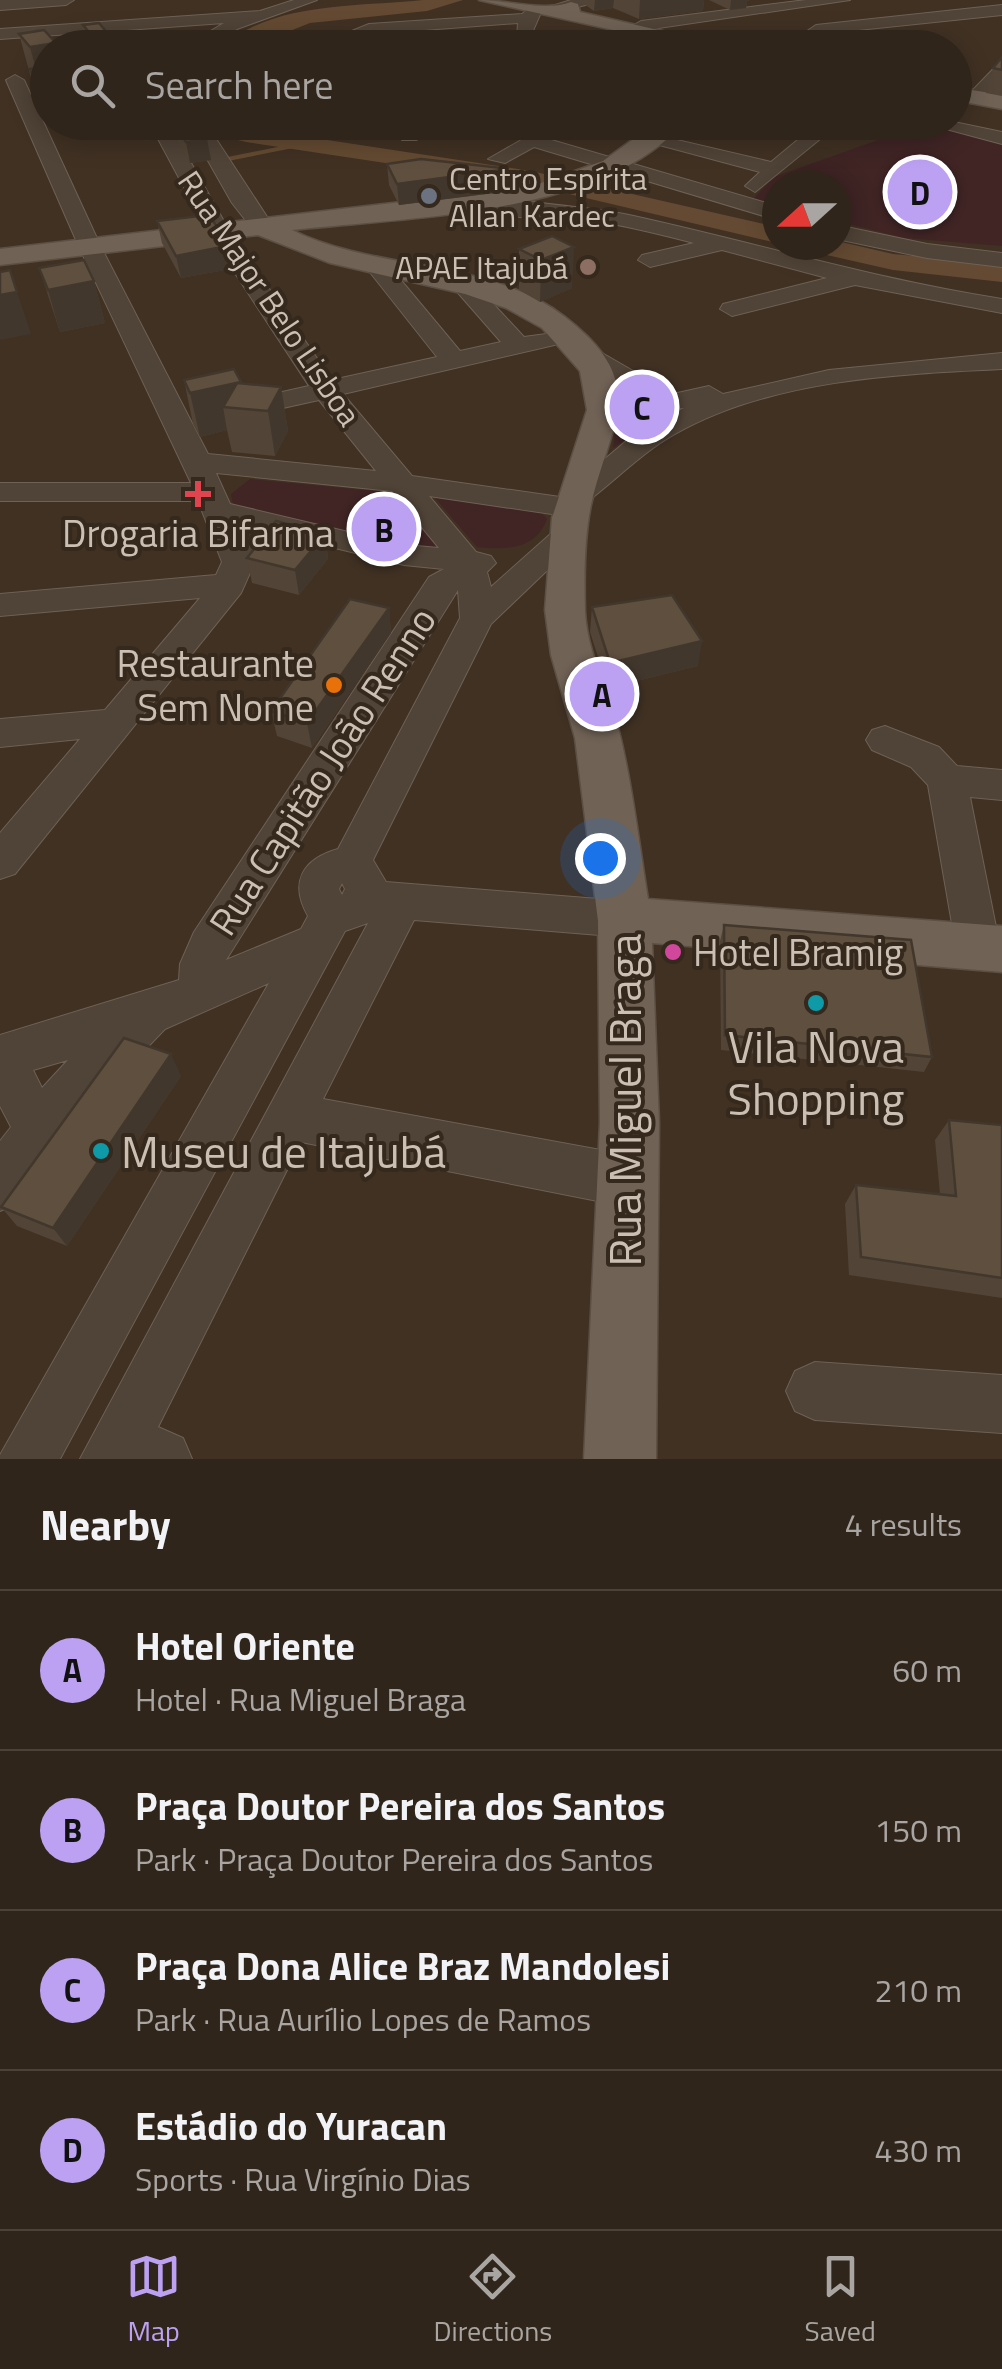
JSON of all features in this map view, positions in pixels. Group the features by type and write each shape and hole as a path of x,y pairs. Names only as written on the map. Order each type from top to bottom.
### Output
{"main road":[{"path":"497,2 556,10 643,30"},
{"path":"972,96 1002,102"},
{"path":"0,257 554,189 606,168 646,140"},
{"path":"262,226 316,254 464,286 516,303 575,342 602,386 605,414 600,440 566,523"},
{"name":"Rua Miguel Braga","path":"566,523 568,644 595,727 624,919 628,1181 620,1459"},
{"path":"624,919 990,948"}],"street":[{"path":"0,5 66,0"},
{"path":"157,0 162,22"},
{"path":"224,30 309,0"},
{"path":"368,30 556,10 598,0"},
{"path":"757,0 816,30 932,18 952,24 1001,14"},
{"path":"631,30 842,0"},
{"path":"533,30 556,10"},
{"path":"0,34 102,20 162,22 260,16"},
{"path":"102,20 105,30"},
{"path":"972,90 1002,64"},
{"path":"15,79 30,113"},
{"path":"972,131 1002,138"},
{"path":"42,140 90,247 197,462 215,505 233,574"},
{"name":"Rua Major Belo Lisboa","path":"168,140 218,232 326,390 468,565"},
{"path":"206,140 242,203 262,226"},
{"path":"498,160 532,140 606,168 762,208"},
{"path":"651,140 774,170 810,140"},
{"path":"738,200 762,180"},
{"path":"497,199 518,211 597,214 855,277 1002,306"},
{"path":"852,235 927,251 1002,260"},
{"path":"650,260 724,243"},
{"path":"377,266 454,362"},
{"path":"732,310 855,277"},
{"path":"464,286 519,346"},
{"path":"177,424 519,346 575,342 669,403 786,376 924,356 1002,352"},
{"path":"131,1453 287,1116 353,904 477,618 632,449 668,426 709,408 839,378 1002,361"},
{"path":"197,462 401,482 566,523"},
{"path":"215,505 257,469"},
{"path":"0,492 215,505 287,528 404,555 468,565 507,562 566,523"},
{"path":"0,862 119,722 233,574 287,528"},
{"path":"468,565 477,618"},
{"name":"Rua Capitão João Renno","path":"201,990 202,964 210,945 441,585 468,565"},
{"path":"0,604 233,574"},
{"path":"0,733 119,722"},
{"path":"885,740 925,756 947,780 990,948"},
{"path":"947,780 1002,785"},
{"path":"28,1459 353,904"},
{"path":"13,1158 1,1057 157,1010 201,990 353,904 624,919"},
{"path":"13,1158 94,1066 157,1010"},
{"path":"287,1116 628,1181"},
{"path":"815,1391 1002,1404"}],"shaded area":[{"path":"972,135 1002,142 1002,246 904,238 852,225 852,170 794,170 878,140 972,140"},
{"path":"603,368 671,409 613,448 618,405"},
{"path":"250,479 398,493 444,549 234,510 231,494"},
{"path":"429,491 536,506 547,519 535,537 518,546 477,547"}],"building":[{"path":"99,23 105,30 87,30 83,25"},
{"path":"30,32 30,47 19,34"},
{"path":"421,159 502,170 397,184 387,164"},
{"path":"208,215 232,245 176,256 157,221"},
{"path":"552,236 574,247 541,260 519,249"},
{"path":"84,260 94,281 48,290 39,268"},
{"path":"10,270 17,292 0,295 0,272"},
{"path":"234,369 241,382 190,393 184,380"},
{"path":"237,383 281,387 268,411 223,407"},
{"path":"276,521 325,534 295,570 247,558"},
{"path":"672,595 702,641 610,663 592,607"},
{"path":"350,599 389,608 307,723 271,711"},
{"name":"Vila Nova Shopping","path":"724,925 911,940 932,1057 725,1035"},
{"path":"124,1038 171,1054 53,1228 1,1207"},
{"path":"949,1120 1002,1125 1002,1278 861,1257 856,1185 956,1196"}],"waterway":[{"path":"266,30 339,13 454,0"},
{"path":"279,140 531,178 762,232"},
{"path":"228,159 303,144"},
{"path":"852,253 893,262 1002,273"}],"place":[{"name":"Estádio do Yuracan","path":"920,192"},
{"name":"Centro Espírita Allan Kardec","path":"429,196"},
{"name":"APAE Itajubá","path":"588,267"},
{"name":"Praça Dona Alice Braz Mandolesi","path":"642,407"},
{"name":"Drogaria Bifarma","path":"198,494"},
{"name":"Praça Doutor Pereira dos Santos","path":"384,529"},
{"name":"Restaurante Sem Nome","path":"334,685"},
{"name":"Hotel Oriente","path":"602,694"},
{"name":"Hotel Bramig","path":"673,952"},
{"name":"Vila Nova Shopping","path":"816,1003"},
{"name":"Museu de Itajubá","path":"101,1151"}]}
